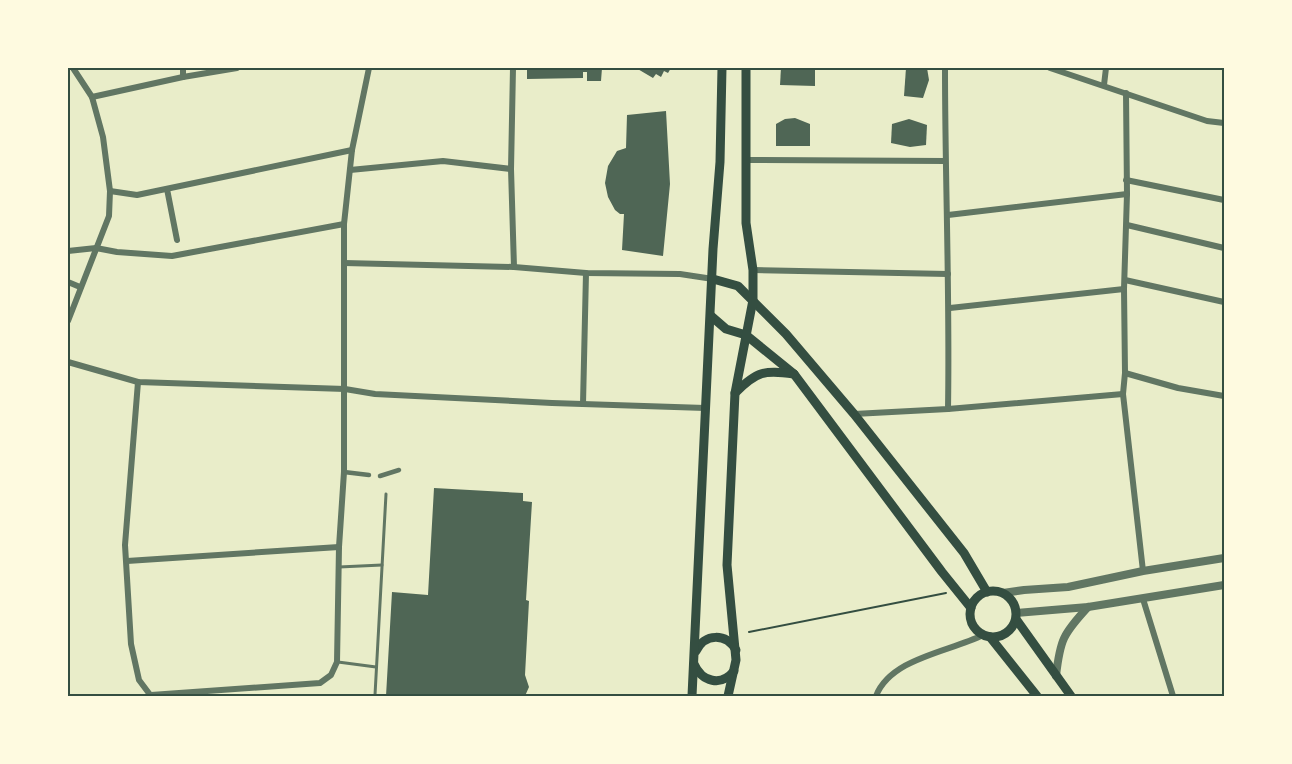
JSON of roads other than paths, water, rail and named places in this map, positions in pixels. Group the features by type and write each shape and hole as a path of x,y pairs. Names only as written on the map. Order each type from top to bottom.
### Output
{"main road":[{"path":"692,696 713,279 712,249 720,162 722,68"},
{"path":"728,696 735,671 736,650 727,565 735,393 753,300 753,270 746,223 746,68"},
{"path":"713,279 738,286 786,334 854,414 964,552 987,592"},
{"path":"711,316 726,329 746,335 794,374 971,608 972,623 986,636 1037,696"},
{"path":"735,393 752,376 773,371 794,374"},
{"path":"971,608 980,595 987,592 1003,593 1010,598 1016,616 1071,696"},
{"path":"986,636 1004,635 1013,626 1016,616"},
{"path":"735,671 728,678 714,681 701,676 694,660 699,644 711,637 725,639 736,650"}],"street":[{"path":"68,321 109,216 110,191 103,137 92,97 73,68"},
{"path":"183,68 183,77"},
{"path":"92,97 237,68"},
{"path":"138,382 125,545 131,644 139,680 151,696 320,683 331,675 337,662 339,547 344,472 344,224 352,150 369,68"},
{"path":"513,68 511,169 514,267"},
{"path":"945,68 945,161 950,308 948,409"},
{"path":"1050,68 1207,122 1224,123"},
{"path":"1104,85 1106,68"},
{"path":"1126,93 1127,225 1123,394 1143,571"},
{"path":"110,191 137,195 352,150"},
{"path":"747,160 945,161"},
{"path":"350,170 443,161 511,169"},
{"path":"1126,180 1224,200"},
{"path":"167,189 177,240"},
{"path":"948,215 1127,194"},
{"path":"68,251 96,248 172,256 344,224"},
{"path":"1127,225 1224,248"},
{"path":"344,263 514,267 586,273 680,274 713,279"},
{"path":"753,270 948,274"},
{"path":"583,404 586,273"},
{"path":"1125,280 1224,302"},
{"path":"68,282 81,287"},
{"path":"950,308 1124,289"},
{"path":"68,362 138,382 345,389 375,394 705,408"},
{"path":"1125,373 1178,388 1224,396"},
{"path":"854,414 948,409 1123,394"},
{"path":"380,476 399,470"},
{"path":"344,472 369,475"},
{"path":"127,561 339,547"},
{"path":"1003,593 1068,587 1143,571 1224,558"},
{"path":"1016,616 1143,599 1224,585"},
{"path":"1143,599 1173,696"},
{"path":"1056,676 1059,650 1068,629 1088,607"},
{"path":"876,696 887,678 903,666 986,636"}],"lane":[{"path":"375,695 386,494"},
{"path":"339,567 382,565"},
{"path":"337,662 377,667"}]}
